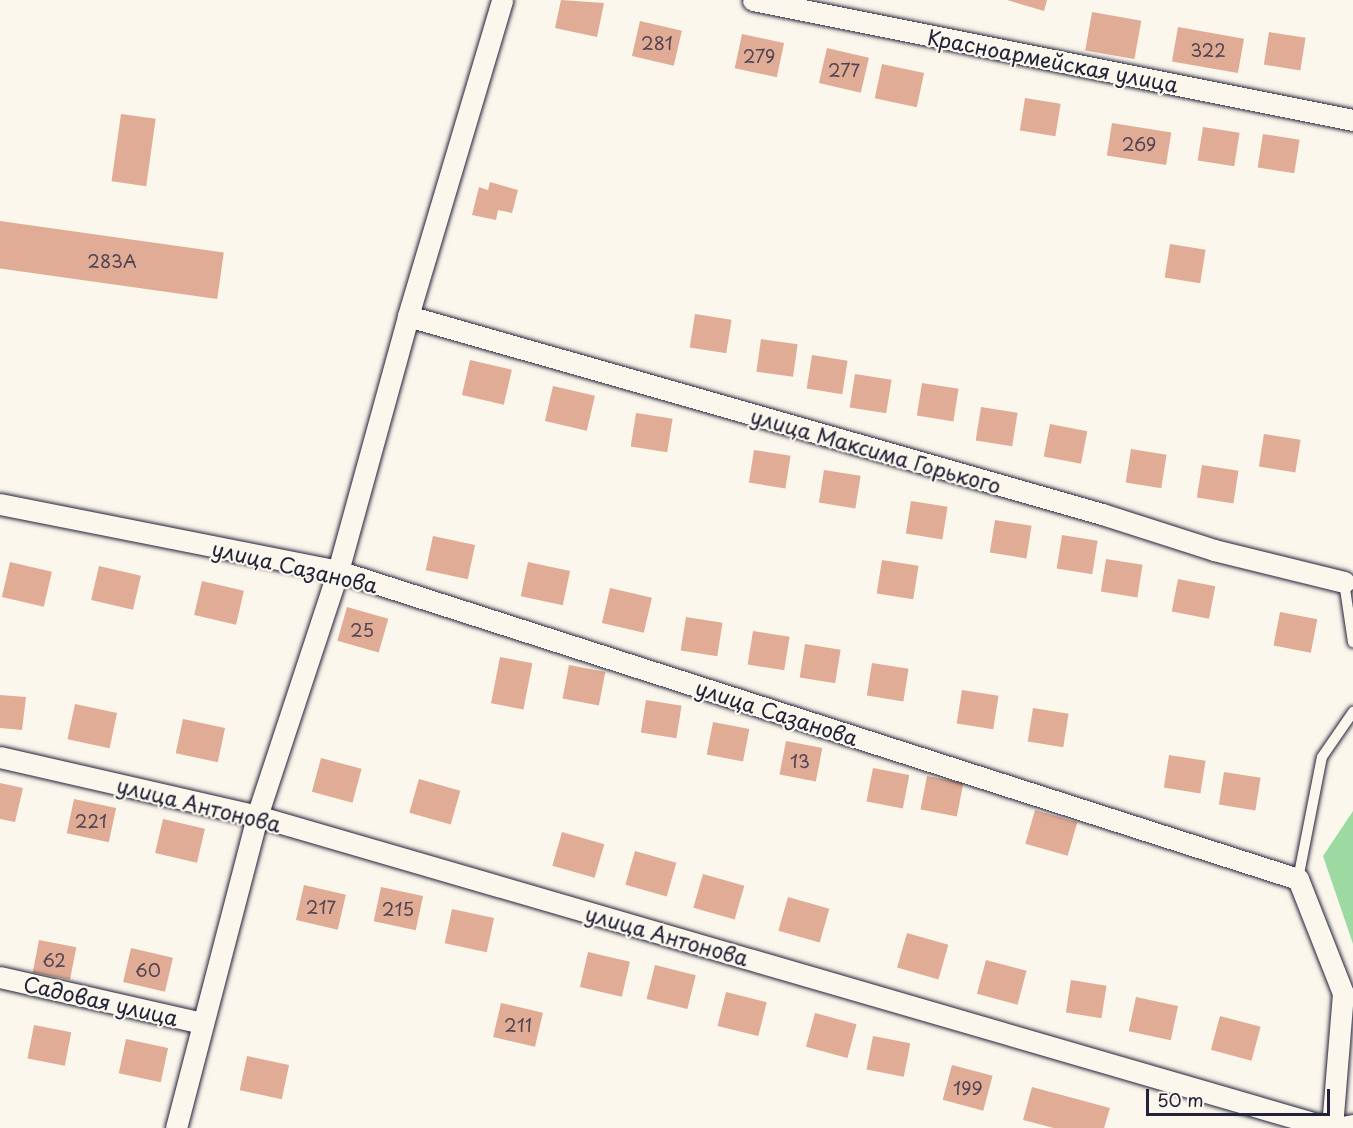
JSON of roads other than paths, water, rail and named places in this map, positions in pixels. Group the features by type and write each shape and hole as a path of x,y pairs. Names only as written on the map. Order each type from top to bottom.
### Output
{"street":[{"path":"176,1128 257,816 338,571 408,316 502,0"},
{"name":"Красноармейская улица","path":"753,0 1353,120"},
{"name":"улица Максима Горького","path":"408,316 1102,514 1214,550 1344,582"},
{"name":"улица Сазанова","path":"0,504 338,571 1298,879"},
{"name":"улица Антонова","path":"0,758 257,816 1333,1128 1353,1125"},
{"path":"1298,879 1343,993 1333,1128"},
{"name":"Садовая улица","path":"0,977 202,1023"}],"lane":[{"path":"1344,582 1353,642"},
{"path":"1298,879 1322,757 1353,712"}]}
